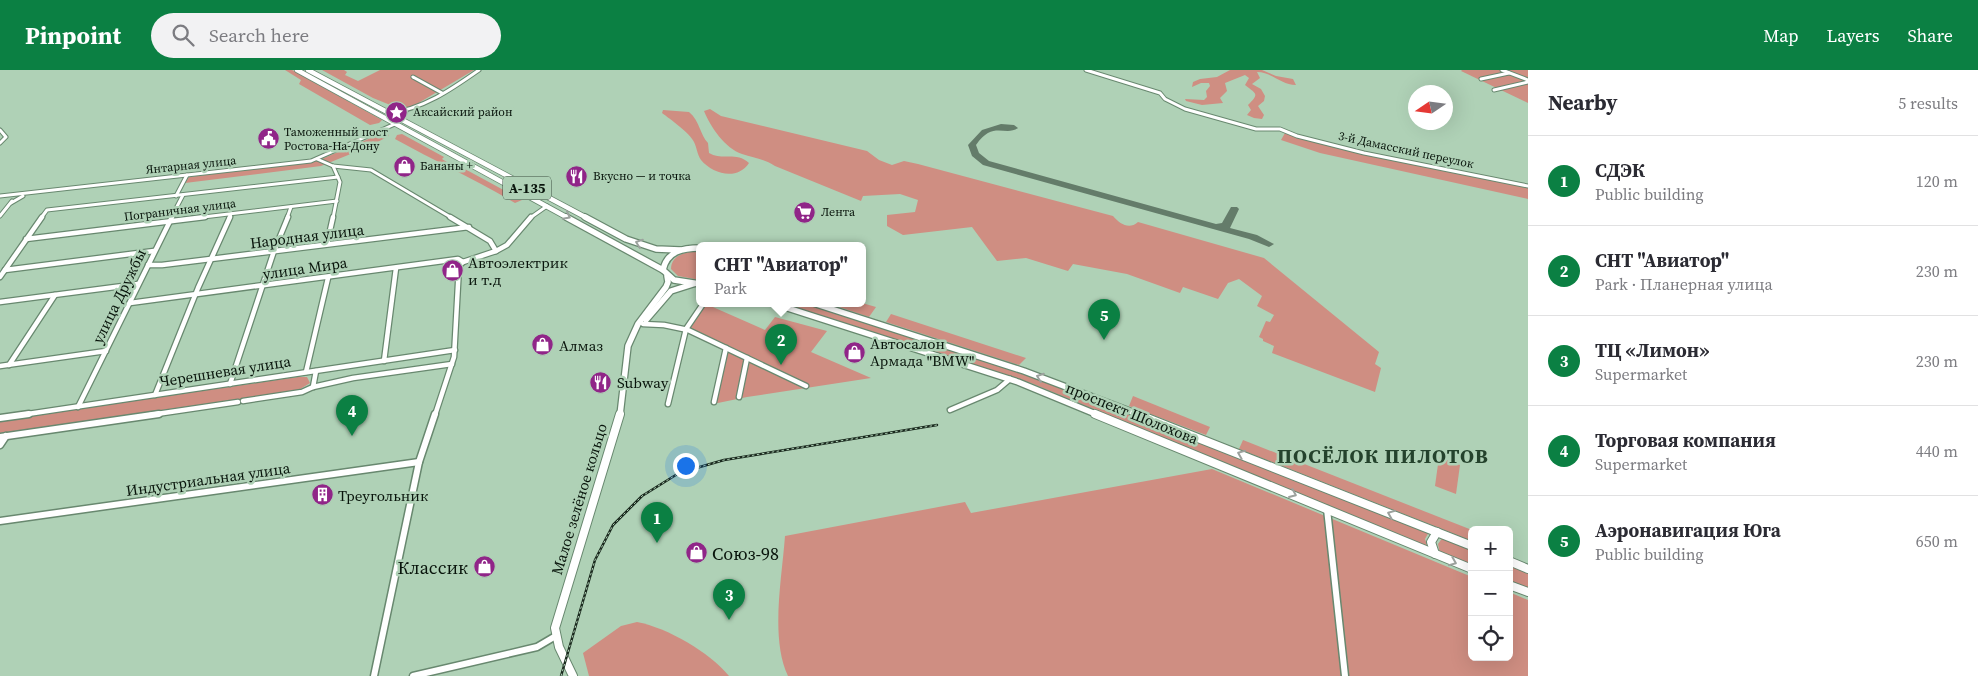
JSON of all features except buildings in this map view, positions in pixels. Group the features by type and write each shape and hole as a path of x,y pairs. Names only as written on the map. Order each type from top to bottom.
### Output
{"main road":[{"name":"А-135","path":"297,70 548,206 665,273"},
{"name":"А-135","path":"308,70 626,239 656,249 680,250"},
{"path":"394,124 401,122 419,130"},
{"path":"696,248 680,250 671,254 664,261 665,273 681,283 696,284"},
{"name":"Малое зелёное кольцо","path":"554,637 555,628 622,407 628,346 638,324 666,287 668,282 665,273"},
{"name":"Малое зелёное кольцо","path":"628,346 670,291 696,284"},
{"name":"проспект Шолохова","path":"787,307 1010,379 1468,567"},
{"name":"проспект Шолохова","path":"826,307 977,355 1109,403 1468,544"},
{"path":"862,332 871,328 871,321"},
{"path":"972,366 971,358 977,355"},
{"path":"1434,554 1430,544 1431,538 1437,532"},
{"path":"1513,563 1528,569"},
{"path":"1513,586 1528,592"},
{"path":"554,637 573,676"}],"street":[{"path":"387,113 406,111 442,93 479,70"},
{"name":"3-й Дамасский переулок","path":"1086,70 1160,93 1170,102 1196,113 1256,129 1280,129 1297,136 1364,152 1528,186"},
{"path":"1502,70 1528,81"},
{"path":"1481,79 1508,73"},
{"path":"413,77 442,93"},
{"path":"1494,90 1528,81"},
{"path":"401,120 406,111"},
{"path":"378,131 386,123 383,117"},
{"name":"Янтарная улица","path":"0,197 317,159 401,120"},
{"name":"Янтарная улица","path":"378,131 393,127 404,129"},
{"path":"0,130 6,137 0,142"},
{"path":"317,159 333,166 358,167 371,170 416,198 469,227 490,241 496,251 507,245 532,216 548,206"},
{"path":"327,244 340,182 333,166"},
{"path":"176,196 187,175"},
{"name":"Янтарная улица","path":"26,239 47,210 338,177"},
{"path":"10,203 19,197 38,192"},
{"path":"0,216 18,194"},
{"name":"улица Дружбы","path":"78,407 183,195"},
{"path":"0,197 9,198 10,203"},
{"name":"Пограничная улица","path":"26,239 337,201"},
{"path":"230,384 274,251 291,207"},
{"path":"155,396 231,214"},
{"name":"Народная улица","path":"148,264 162,265 469,227"},
{"path":"0,277 26,239"},
{"path":"5,270 154,251"},
{"name":"улица Мира","path":"130,303 328,278 458,259 464,262 496,251"},
{"path":"374,676 419,462 452,364 455,350 459,266 464,262"},
{"path":"384,361 396,268"},
{"path":"306,372 328,278"},
{"path":"0,302 138,284"},
{"path":"9,365 55,295"},
{"path":"668,404 686,329 702,307"},
{"path":"643,324 686,329 806,386"},
{"path":"714,402 726,348"},
{"name":"Черешневая улица","path":"0,418 455,350"},
{"path":"0,366 106,351"},
{"path":"739,397 747,358"},
{"path":"0,445 3,436 240,402 302,392 313,386 378,374 452,364"},
{"path":"313,386 316,371"},
{"path":"950,410 997,390 1010,379"},
{"name":"Индустриальная улица","path":"0,521 419,462"},
{"path":"1328,509 1345,676"},
{"path":"413,676 537,646 554,637"}],"shaded area":[{"path":"285,70 292,70 382,120 379,123 370,125 299,84 301,80"},
{"path":"322,70 344,70 347,72 345,75 358,81 380,70 474,70 405,111 373,98"},
{"path":"1230,70 1262,70 1276,76 1293,79 1296,85 1257,72 1260,78 1252,84 1261,89 1265,96 1264,101 1258,106 1264,115 1262,119 1247,115 1251,110 1248,105 1255,94 1245,85 1249,78 1245,75 1225,83 1227,91 1220,98 1223,103 1202,105 1186,101 1185,99 1204,100 1207,97 1206,91 1210,86 1209,83 1201,83 1192,87 1193,82 1200,79 1217,77"},
{"path":"1462,70 1528,70 1528,103 1461,71"},
{"path":"710,109 721,116 867,151 879,160 892,165 904,161 918,164 1113,216 1128,226 1138,222 1264,258 1379,352 1375,364 1381,368 1375,392 1272,353 1274,346 1259,337 1266,321 1270,322 1274,315 1257,306 1262,296 1239,279 1228,283 1218,299 1183,287 1180,293 1127,274 1073,264 1068,271 1026,258 997,261 972,227 903,235 887,226 887,215 915,212 918,200 900,194 863,196 861,201 767,162 742,154 724,142 710,124 704,111"},
{"path":"663,110 689,112 708,143 709,153 744,159 749,163 744,169 732,174 725,174 712,169 701,160 692,138 680,126 662,113"},
{"path":"387,131 389,136 368,147 321,166 185,183 189,177 317,161"},
{"path":"1285,133 1366,154 1528,187 1528,199 1320,153 1281,140"},
{"path":"402,134 444,157 442,159 458,169 463,168 522,200 515,203 395,139 397,135"},
{"path":"696,251 696,279 678,276 671,269 673,261 685,253"},
{"path":"866,304 876,307 869,317 839,307 866,307"},
{"path":"699,307 713,307 765,330 775,317 827,331 811,352 871,378 713,404 725,349 683,331"},
{"path":"792,307 816,307 1072,390 1429,532 1425,539 1428,548 1031,383"},
{"path":"891,314 1026,358 1019,365 886,322"},
{"path":"307,377 310,383 297,391 0,433 0,420"},
{"path":"1133,396 1210,427 1206,435 1129,406"},
{"path":"1243,440 1468,528 1468,539 1239,449"},
{"path":"1439,457 1460,465 1456,494 1435,486"},
{"path":"1212,469 1468,575 1468,661 1513,661 1513,594 1528,600 1528,676 788,676 783,661 778,626 785,536 965,502 971,513"},
{"path":"1443,537 1468,546 1468,565 1440,554 1438,544"},
{"path":"1513,565 1528,571 1528,590 1513,584"},
{"path":"637,622 662,630 687,642 711,658 729,676 589,676 583,653 621,626"}],"taxiway":[{"path":"1014,128 1001,127 985,131 972,145 975,154 982,161 995,167 1216,227"},
{"path":"1216,227 1226,226 1234,209"},
{"path":"1216,227 1253,237 1269,244"}],"railway":[{"path":"561,676 595,560 613,525 642,496 679,473 724,460 937,425"}],"place":[{"name":"Аксайский район","path":"397,112"},
{"name":"Таможенный пост Ростова-На-Дону","path":"268,139"},
{"name":"Бананы +","path":"404,166"},
{"name":"Вкусно — и точка","path":"577,176"},
{"name":"Лента","path":"805,212"},
{"name":"Автоэлектрик и т.д","path":"452,271"},
{"name":"Аэронавигация Юга","path":"1104,340"},
{"name":"Алмаз","path":"543,345"},
{"name":"Автосалон Армада \"BMW\"","path":"854,352"},
{"name":"СНТ \"Авиатор\"","path":"781,365"},
{"name":"Subway","path":"601,382"},
{"name":"Торговая компания","path":"352,436"},
{"name":"Треугольник","path":"322,495"},
{"name":"СДЭК","path":"657,543"},
{"name":"Союз-98","path":"696,553"},
{"name":"Классик","path":"484,567"},
{"name":"ТЦ «Лимон»","path":"729,620"}],"district":[{"name":"ПОСЁЛОК ПИЛОТОВ","path":"1383,456"}]}
